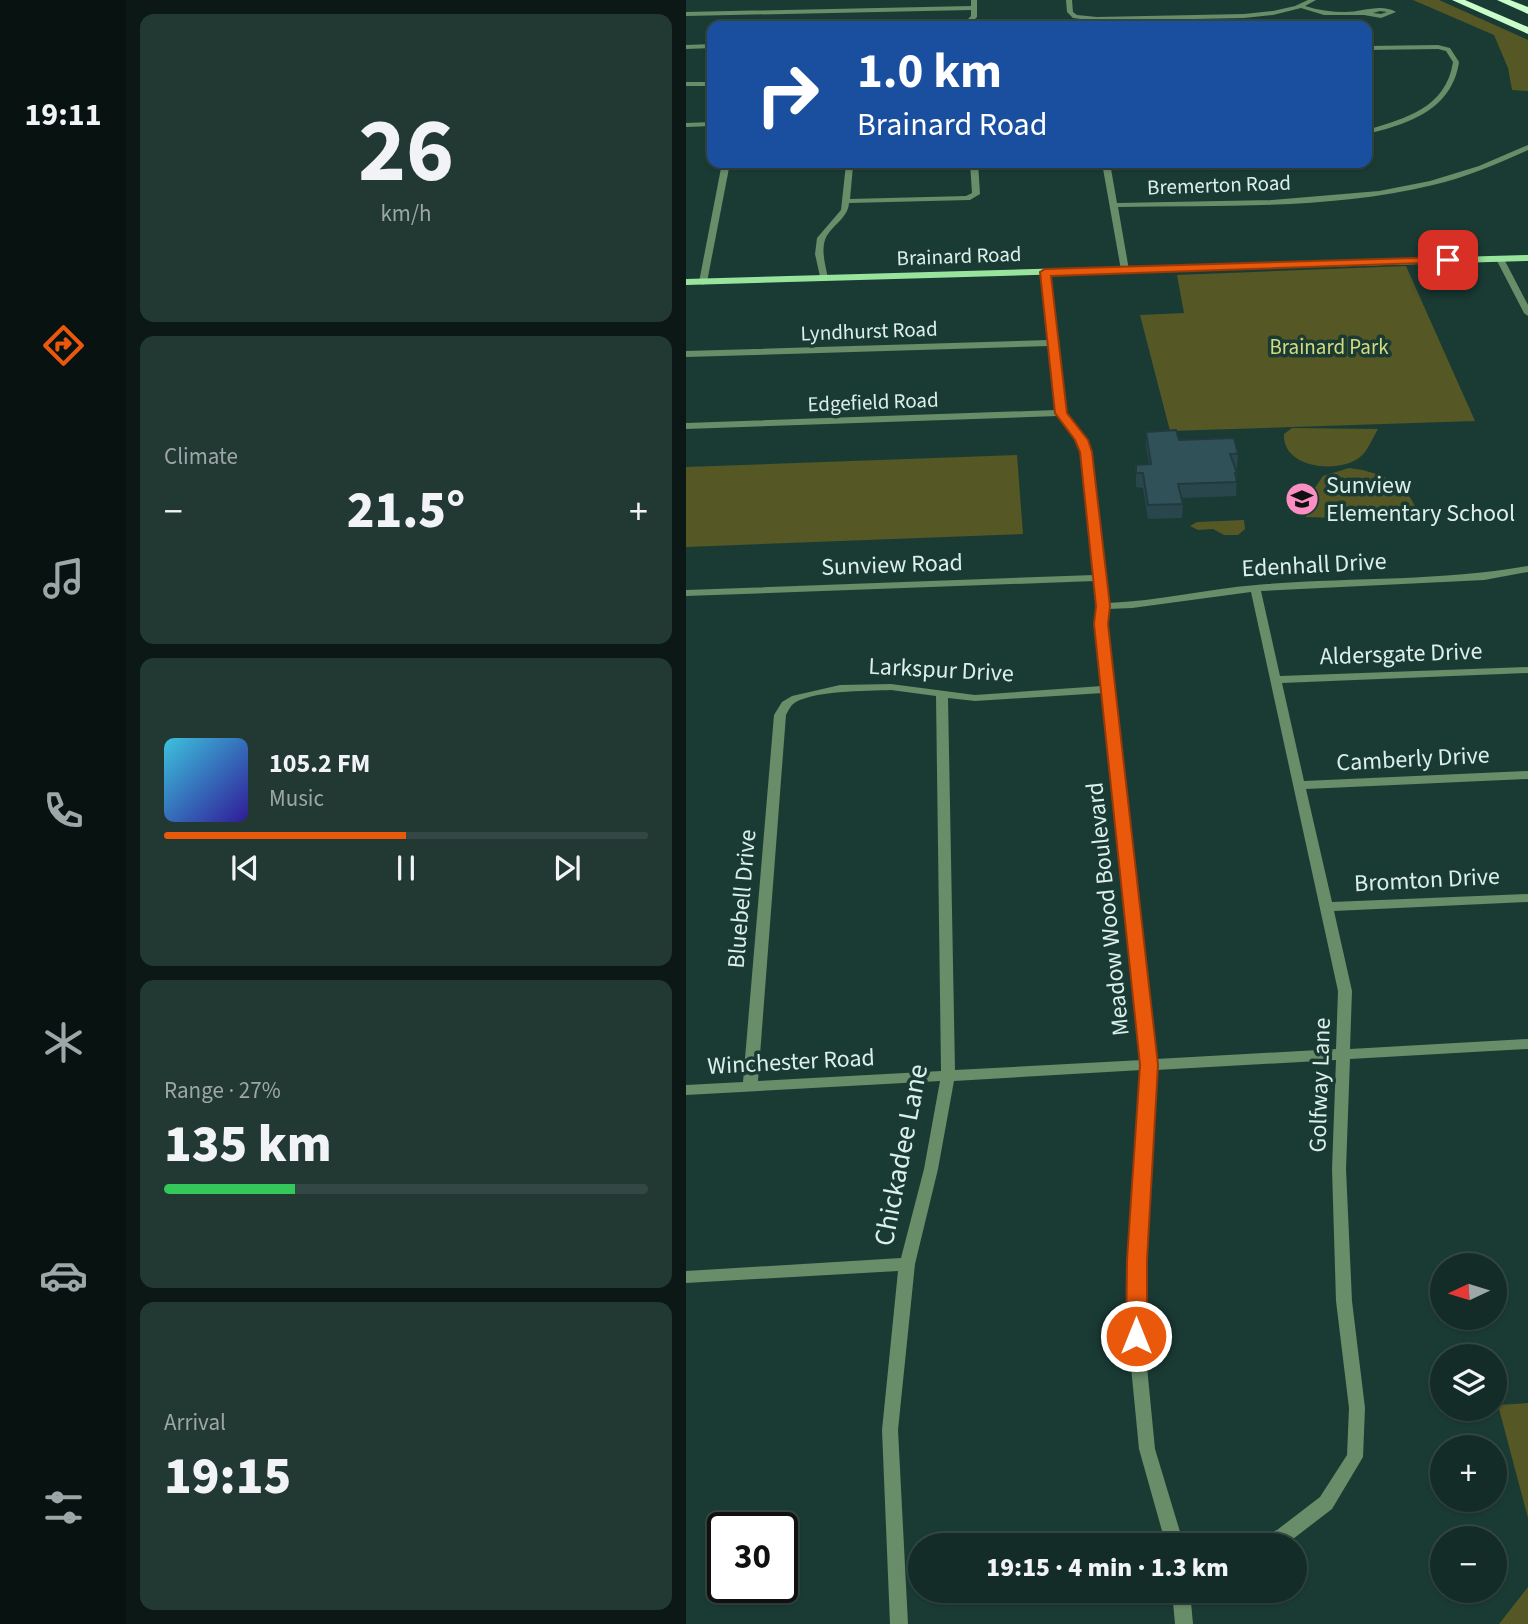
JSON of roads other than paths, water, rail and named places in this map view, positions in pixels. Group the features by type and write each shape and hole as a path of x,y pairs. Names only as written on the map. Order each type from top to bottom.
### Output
{"highway":[{"path":"1457,0 1528,32"},
{"path":"1468,0 1528,23"},
{"path":"1478,0 1528,23"},
{"path":"1502,0 1528,9"},
{"path":"1512,0 1528,9"}],"main road":[{"name":"Brainard Road","path":"686,282 1528,258"}],"street":[{"path":"888,0 890,9"},
{"path":"1069,0 1070,12 1075,17 1097,19 1263,16 1304,8 1322,13 1365,13"},
{"path":"1304,8 1313,0"},
{"path":"686,14 974,4 974,18 970,21"},
{"path":"686,47 707,46"},
{"path":"1372,48 1438,47 1448,49 1456,62 1452,86 1424,110 1372,130"},
{"path":"686,84 707,84"},
{"path":"686,125 707,124"},
{"name":"Bremerton Road","path":"1114,205 1295,200 1368,194 1465,173 1528,147"},
{"path":"703,282 725,168"},
{"path":"824,279 819,254 821,238 823,231 845,210 849,168"},
{"path":"847,201 967,198 976,194 974,168"},
{"path":"1107,168 1125,270"},
{"path":"1500,258 1528,313"},
{"path":"1045,272 1061,413"},
{"name":"Lyndhurst Road","path":"686,354 1053,343"},
{"name":"Edgefield Road","path":"686,426 1061,413"},
{"name":"Meadow Wood Boulevard","path":"1061,413 1082,440 1086,452 1103,606 1101,624 1149,1065 1137,1260 1136,1336 1147,1449 1172,1533"},
{"name":"Edenhall Drive","path":"1103,606 1132,606 1255,587 1484,578 1528,569"},
{"name":"Sunview Road","path":"686,593 1100,578"},
{"name":"Golfway Lane","path":"1255,587 1345,991 1340,1182 1344,1301 1357,1408 1355,1457 1326,1503 1287,1533"},
{"name":"Aldersgate Drive","path":"1276,680 1528,670"},
{"name":"Larkspur Drive","path":"780,715 786,704 796,698 840,688 891,687 975,698 1108,689"},
{"name":"Chickadee Lane","path":"899,1624 890,1430 907,1264 931,1169 948,1075 942,695"},
{"name":"Bluebell Drive","path":"750,1087 780,715"},
{"name":"Camberly Drive","path":"1300,785 1528,775"},
{"name":"Bromton Drive","path":"1328,907 1528,898"},
{"name":"Winchester Road","path":"686,1090 1528,1044"},
{"path":"686,1277 907,1264"},
{"path":"1182,1603 1184,1624"}],"place":[{"name":"Sunview Elementary School","path":"1302,499"}],"park label":[{"name":"Brainard Park","path":"1329,347"}]}
